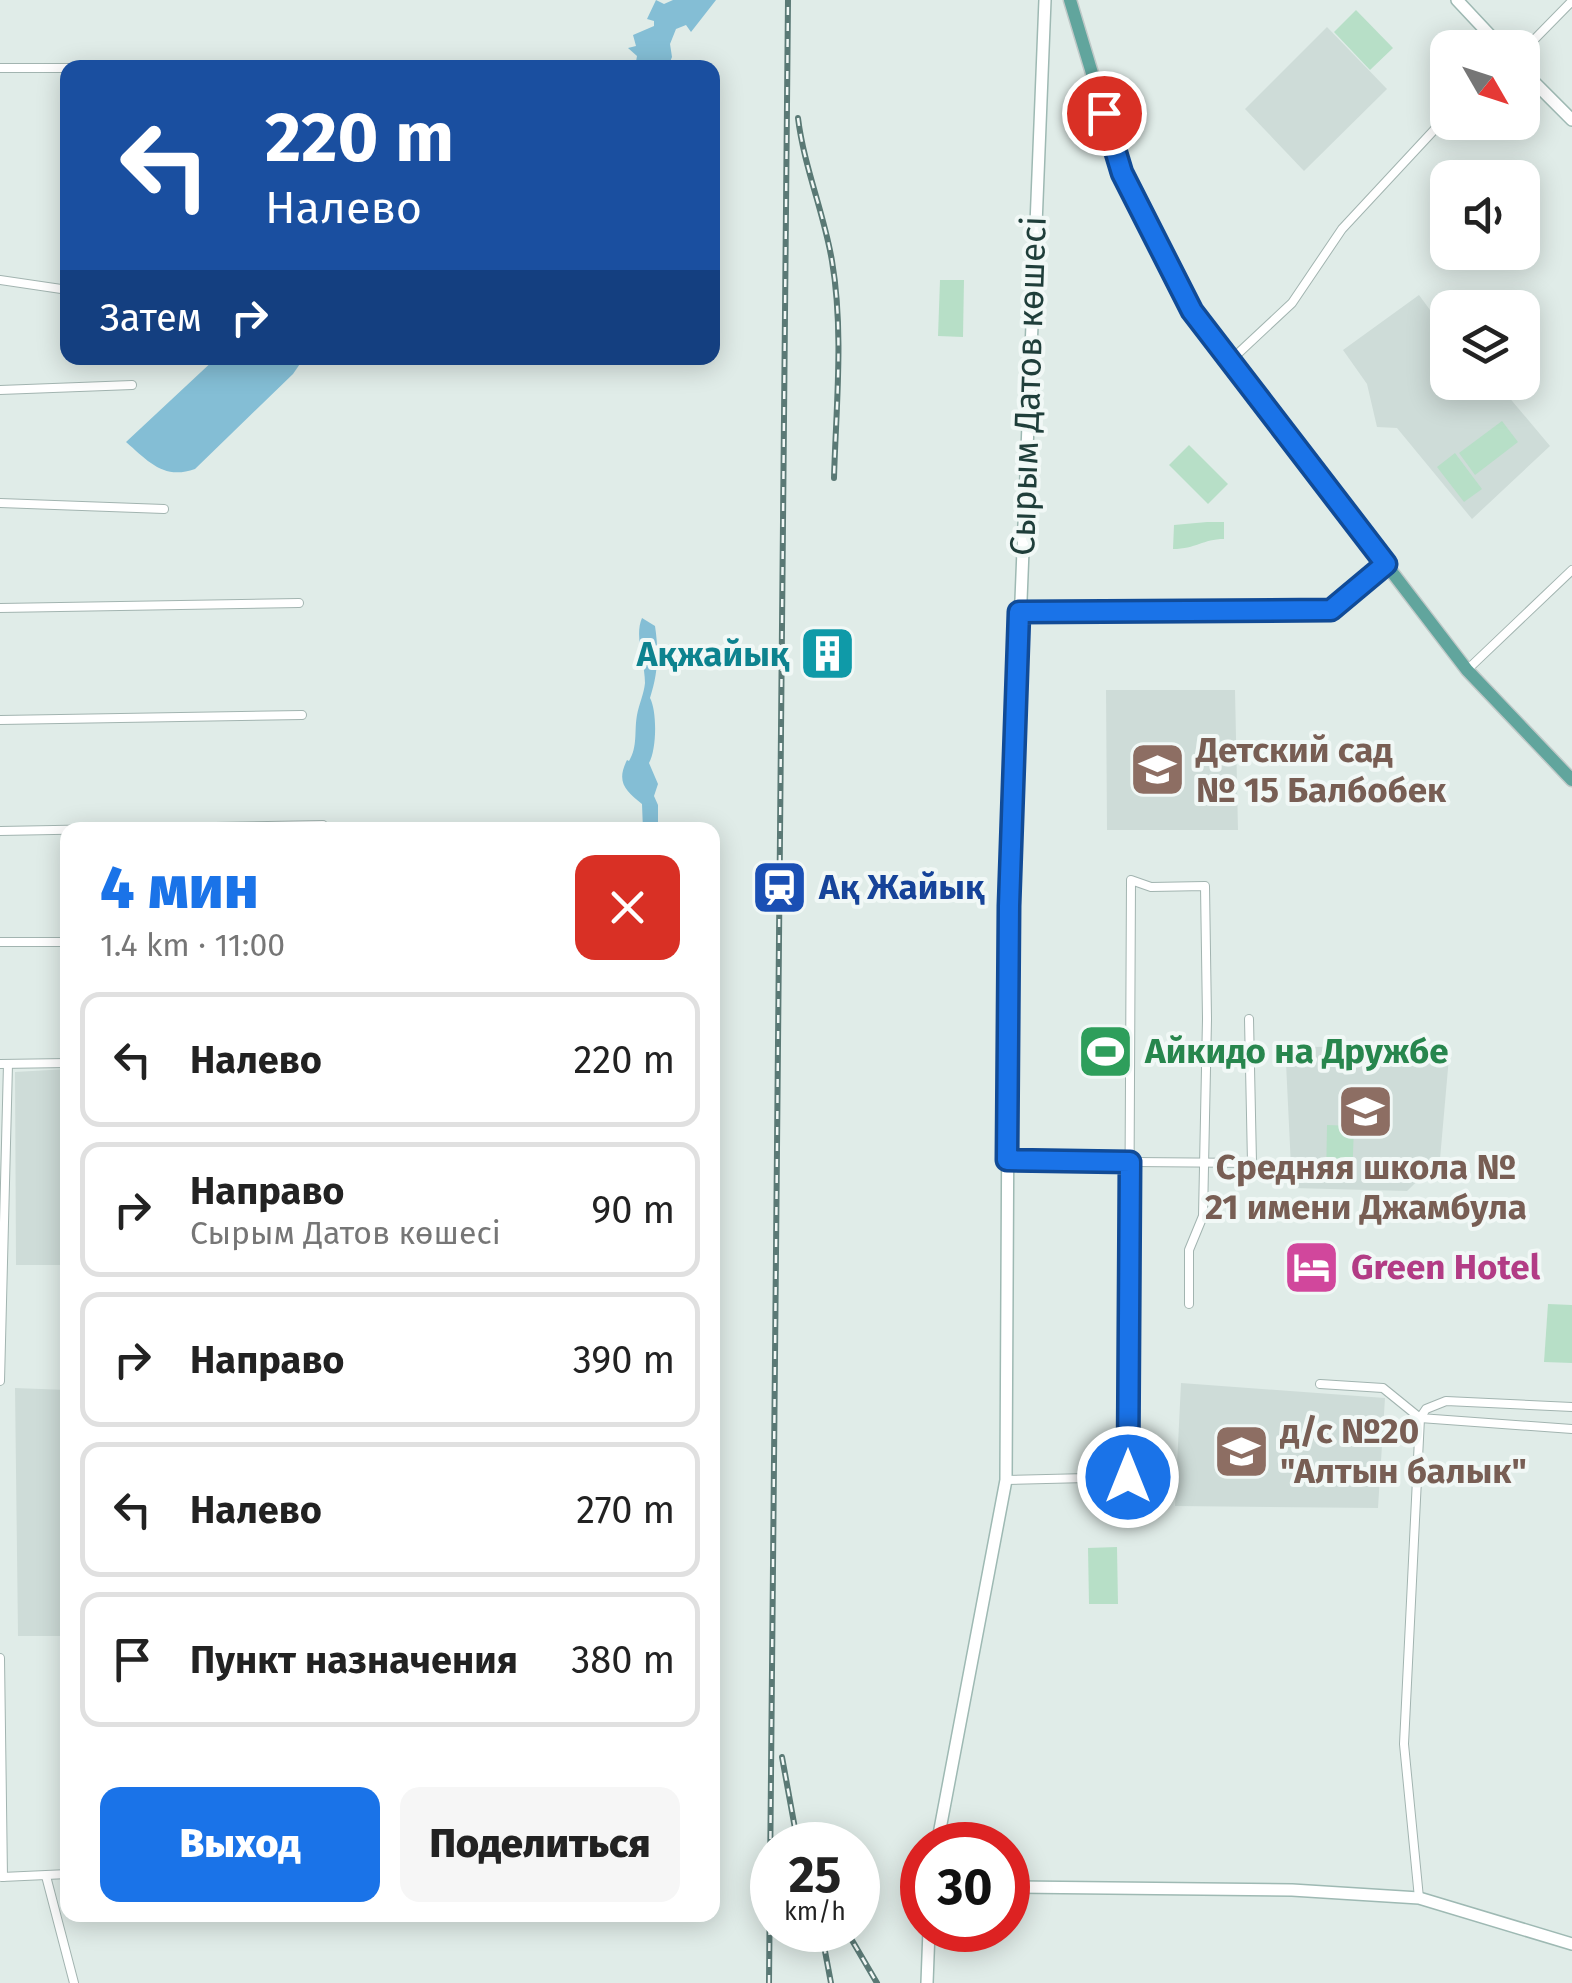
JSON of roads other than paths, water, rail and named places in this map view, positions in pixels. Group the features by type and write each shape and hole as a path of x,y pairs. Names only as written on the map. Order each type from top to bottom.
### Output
{"main road":[{"name":"Сырым Датов көшесі","path":"942,1822 1006,1480 1009,906 1045,0"},
{"path":"1070,0 1122,173 1192,311 1467,670 1572,780"},
{"path":"1456,0 1485,30"},
{"path":"1540,88 1572,120"},
{"path":"1030,1887 1330,1892 1418,1898 1572,1944"},
{"path":"927,1983 929,1952"}],"street":[{"path":"1540,34 1572,1"},
{"path":"0,68 60,68"},
{"path":"1231,360 1292,303 1342,228 1430,134"},
{"path":"0,280 60,289"},
{"path":"0,390 132,385"},
{"path":"0,503 164,510"},
{"path":"1019,612 1331,610 1386,564"},
{"path":"1467,670 1572,570"},
{"path":"0,608 299,603"},
{"path":"0,720 302,715"},
{"path":"0,831 60,830"},
{"path":"1006,1480 1128,1477 1131,880 1151,887 1205,886 1203,1216 1189,1250 1189,1304"},
{"path":"0,942 60,942"},
{"path":"1007,1160 1252,1163 1249,1018"},
{"path":"0,1380 4,1064 60,1063"},
{"path":"1320,1384 1383,1388 1420,1418 1572,1429"},
{"path":"1418,1898 1404,1744 1420,1418 1426,1409 1446,1401 1572,1407"},
{"path":"0,1658 1,1876 60,1875"},
{"path":"46,1876 74,1983"}],"water":[{"path":"656,0 664,4 673,0 716,0 691,32 686,25 676,29 670,44 671,60 636,60 628,48 636,46 633,35 654,26 654,21 647,19"},
{"path":"208,365 299,365 195,469 166,471 126,442"},
{"path":"642,618 655,626 657,645 650,698 655,740 649,763 658,784 654,796 658,822 643,822 642,804 622,780 634,750 645,683"}],"railway":[{"path":"769,1983 788,0"},
{"path":"798,118 836,288 834,478"},
{"path":"782,1757 794,1822"},
{"path":"825,1952 831,1983"},
{"path":"859,1952 877,1983"}],"place":[{"name":"Ақжайық","path":"828,654"},
{"name":"Детский сад № 15 Балбобек","path":"1157,770"},
{"name":"Ақ Жайық","path":"780,887"},
{"name":"Айкидо на Дружбе","path":"1106,1051"},
{"name":"Средняя школа № 21 имени Джамбула","path":"1366,1111"},
{"name":"Green Hotel","path":"1312,1267"},
{"name":"д/с №20 \"Алтын балык\"","path":"1241,1451"}]}
